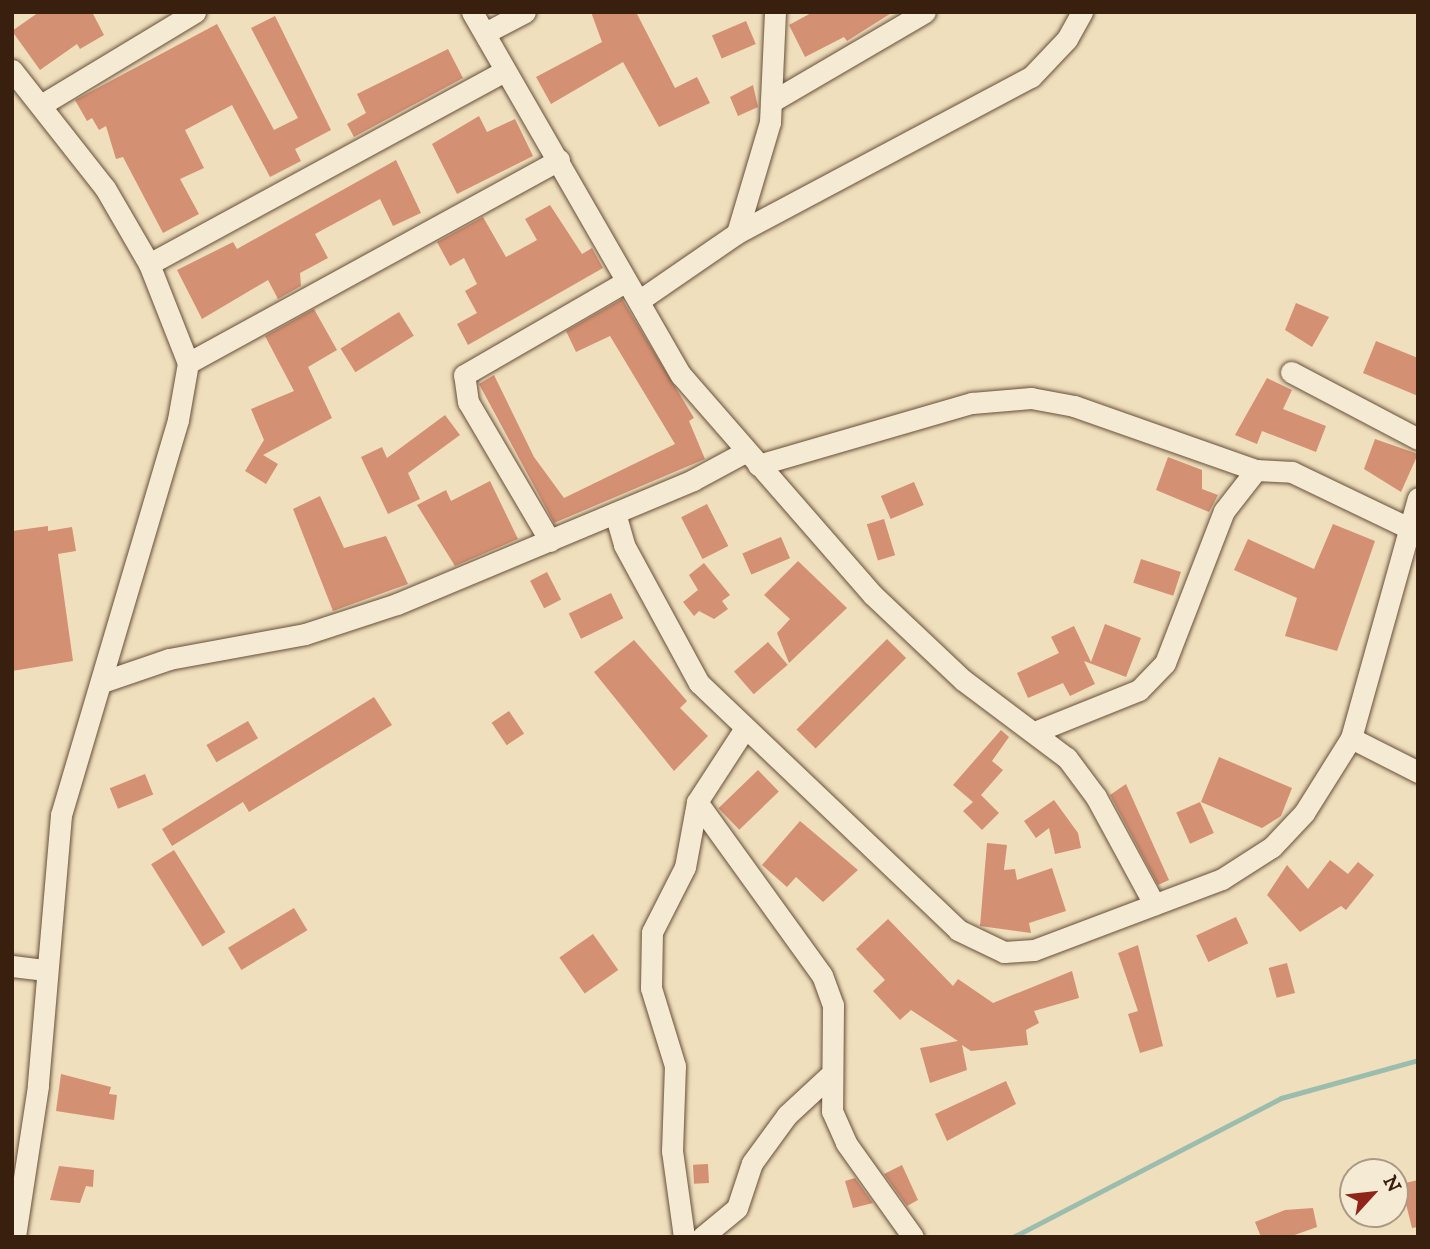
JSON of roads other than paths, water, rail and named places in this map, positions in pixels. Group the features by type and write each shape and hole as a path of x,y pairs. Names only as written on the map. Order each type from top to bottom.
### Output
{"street":[{"path":"41,106 195,12"},
{"path":"472,12 504,71 559,160 625,282 640,300 681,374 750,459 873,595 963,680 1037,731 1096,797 1154,904"},
{"path":"485,33 525,12"},
{"path":"737,233 771,102 775,12"},
{"path":"771,102 925,12"},
{"path":"640,300 737,233 1031,77 1067,39 1082,12"},
{"path":"12,70 105,188 149,264 188,363 178,420 61,816 44,970 28,1175 15,1237"},
{"path":"149,264 504,71"},
{"path":"188,363 559,160"},
{"path":"550,541 468,402 464,375 625,282"},
{"path":"1291,372 1418,439"},
{"path":"102,682 169,659 305,634 450,584 750,459 972,403 1031,398 1074,406 1256,470 1292,472 1410,534"},
{"path":"1037,731 1139,690 1165,663 1224,511 1256,470"},
{"path":"615,513 624,545 699,683 958,930 986,948 1034,950 1222,879 1272,847 1304,813 1352,738 1418,498"},
{"path":"684,1237 672,1151 675,1066 650,965 652,932 685,867 697,802 745,728"},
{"path":"1352,738 1418,772"},
{"path":"697,802 822,975 833,1005 828,1077 832,1111 846,1143 913,1237"},
{"path":"12,966 44,970"},
{"path":"702,1237 737,1208 752,1163 786,1115 828,1077"}],"waterway":[{"path":"1013,1237 1281,1098 1418,1060"}]}
